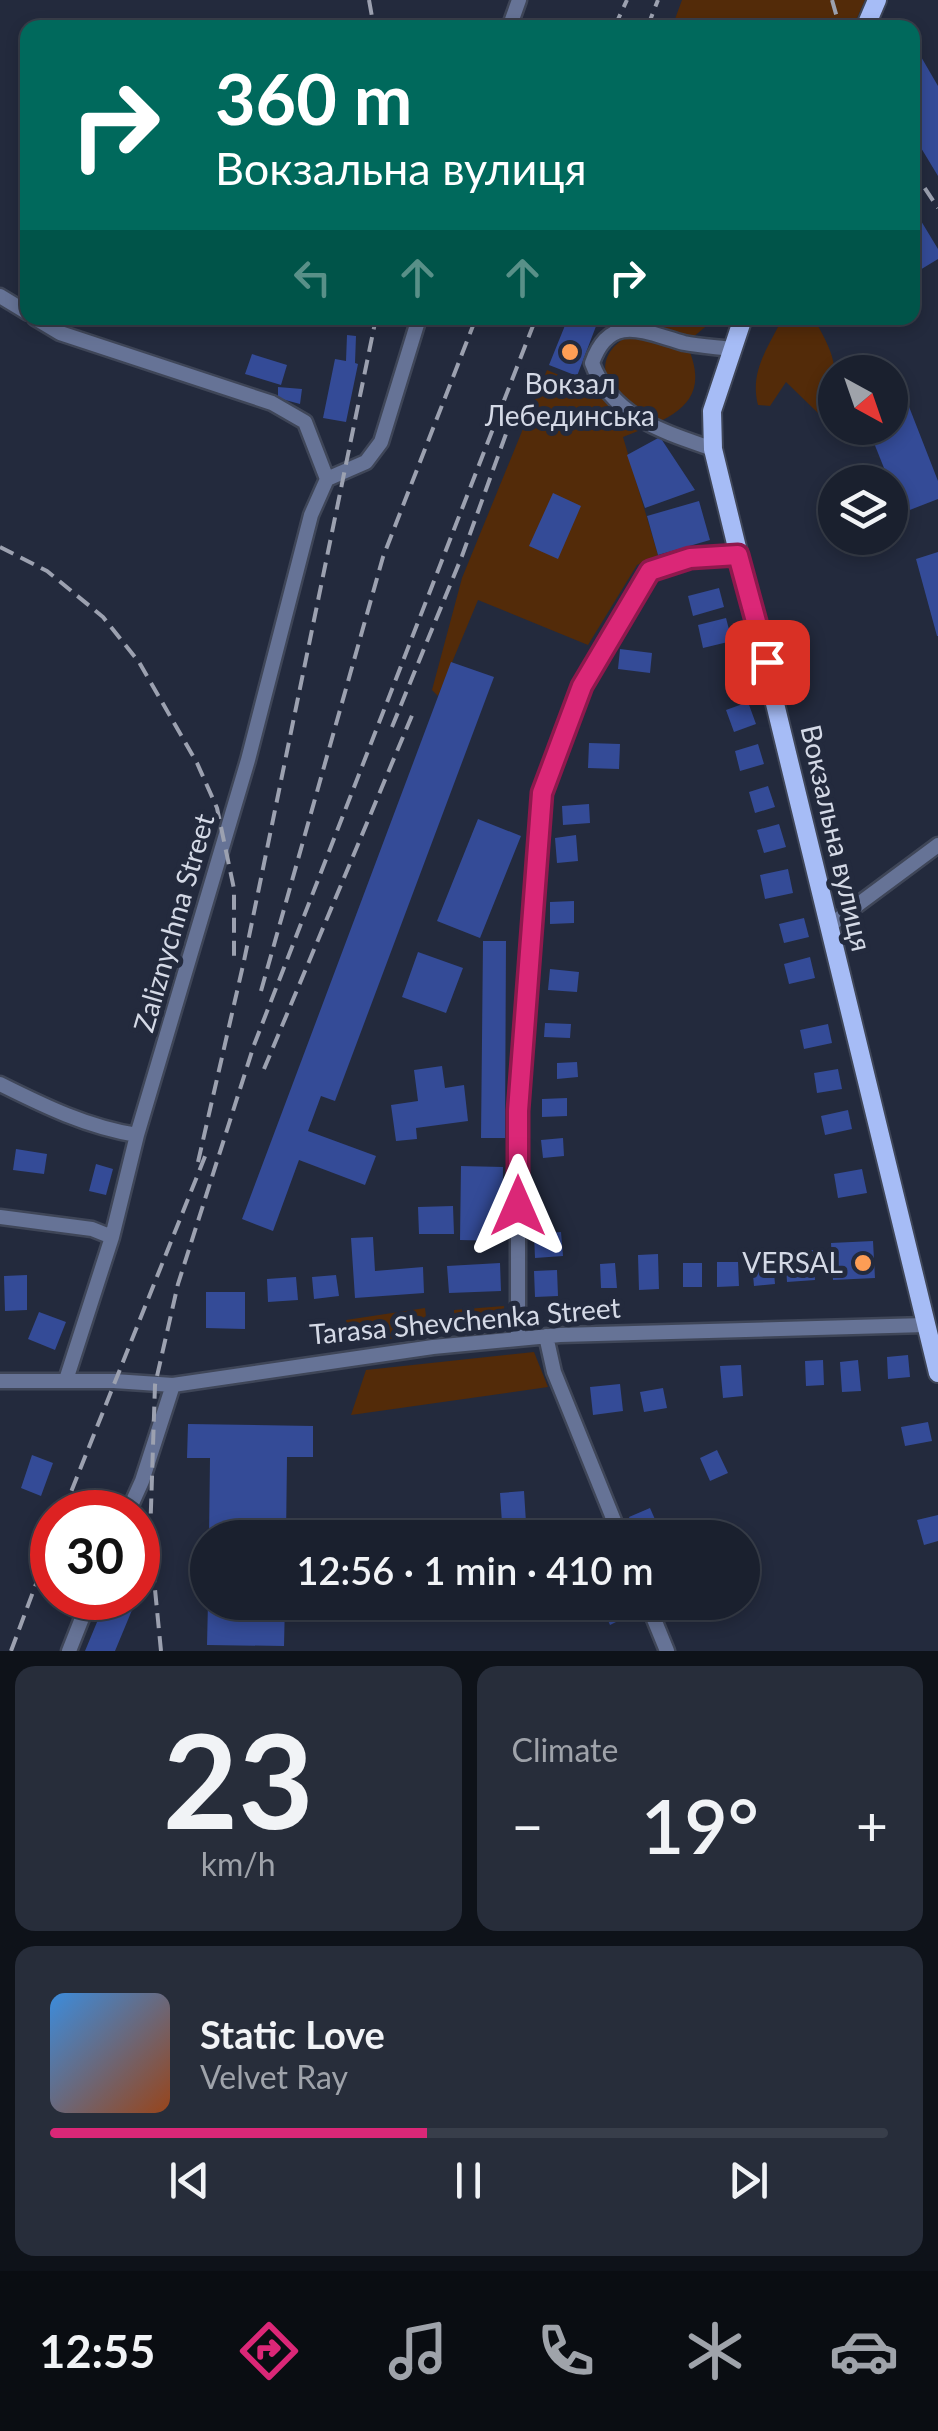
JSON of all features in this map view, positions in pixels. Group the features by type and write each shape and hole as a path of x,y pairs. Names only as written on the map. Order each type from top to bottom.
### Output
{"main road":[{"name":"Вокзальна вулиця","path":"741,325 712,411 713,448 829,926 932,1324 938,1374"}],"street":[{"path":"48,325 305,416 327,479 366,462 380,442 418,325"},
{"path":"713,448 652,428 620,406 592,364 598,344 614,332 639,329 686,343 732,349"},
{"name":"Zaliznychna Street","path":"66,1380 112,1236 137,1135 248,760 311,515 327,479"},
{"path":"518,1339 518,1111 542,793 582,686 650,571 690,558 738,555"},
{"path":"829,926 938,845"},
{"path":"0,1084 52,1110 106,1130 137,1135"},
{"path":"0,1217 92,1229 112,1236"},
{"name":"Tarasa Shevchenka Street","path":"0,1381 173,1385 224,1380 285,1366 546,1336 932,1324"},
{"path":"546,1336 554,1372 614,1520"},
{"path":"138,1490 173,1385"},
{"path":"69,1651 81,1620"},
{"path":"655,1620 668,1651"}],"shaded area":[{"path":"682,0 865,0 856,20 675,20"},
{"path":"634,325 708,325 686,343 695,381 683,406 657,423 623,437 658,555 637,565 588,645 478,600 438,696 432,690 462,578 547,370 612,397 606,374 607,357 618,343 638,329"},
{"path":"779,325 818,326 832,355 818,355 818,413 786,382 770,406 758,405 757,373"},
{"path":"504,1306 506,1327 455,1332 454,1310"},
{"path":"425,1308 428,1333 351,1345 346,1320"},
{"path":"534,1352 548,1387 351,1415 366,1370"}],"building":[{"path":"920,55 938,86 938,176 920,146"},
{"path":"920,219 938,249 938,259 920,270"},
{"name":"Вокзал Лебединська","path":"565,325 596,325 577,376 549,365"},
{"path":"347,335 356,336 358,364 346,422 323,418 335,359 346,361"},
{"path":"252,354 287,365 281,385 245,374"},
{"path":"278,387 302,389 300,404 278,398"},
{"path":"908,404 938,481 938,499 908,511 908,465 883,465 875,445 908,445"},
{"path":"660,437 695,490 645,508 627,455"},
{"path":"553,493 581,506 558,559 529,546"},
{"path":"699,501 710,540 658,555 647,516"},
{"path":"938,552 938,636 937,636 916,559"},
{"path":"719,588 724,607 693,616 688,596"},
{"path":"726,618 732,641 703,648 698,625"},
{"path":"620,649 652,653 650,673 618,669"},
{"path":"451,662 494,677 335,1101 321,1096 308,1131 376,1156 365,1185 299,1160 273,1231 242,1219"},
{"path":"748,702 756,724 734,732 726,710"},
{"path":"589,743 620,744 619,769 588,768"},
{"path":"758,744 764,764 740,771 735,751"},
{"path":"768,786 775,807 755,813 749,792"},
{"path":"589,804 590,823 563,825 562,806"},
{"path":"478,819 521,836 480,938 437,921"},
{"path":"779,824 786,847 764,853 757,830"},
{"path":"576,835 578,861 557,863 555,838"},
{"path":"788,869 793,893 765,899 760,875"},
{"path":"574,901 574,923 550,924 550,902"},
{"path":"804,918 809,937 784,943 779,924"},
{"path":"483,941 506,941 505,1138 481,1138"},
{"path":"418,952 463,968 446,1013 402,997"},
{"path":"810,957 815,978 789,984 784,964"},
{"path":"550,969 579,972 577,992 548,990"},
{"path":"545,1023 571,1024 570,1038 544,1037"},
{"path":"828,1024 832,1043 804,1049 800,1030"},
{"path":"577,1062 578,1077 557,1079 557,1063"},
{"path":"442,1066 445,1088 464,1085 468,1121 416,1128 417,1139 396,1141 391,1105 418,1101 414,1070"},
{"path":"838,1069 842,1089 817,1093 814,1073"},
{"path":"567,1098 567,1116 542,1117 542,1099"},
{"path":"848,1110 852,1129 825,1135 821,1116"},
{"path":"563,1138 564,1156 543,1158 541,1140"},
{"path":"16,1149 47,1154 44,1174 13,1170"},
{"path":"96,1164 113,1169 106,1195 89,1191"},
{"path":"461,1166 503,1167 502,1241 460,1240"},
{"path":"862,1169 867,1193 838,1198 834,1174"},
{"path":"453,1206 454,1234 419,1234 418,1207"},
{"path":"561,1232 563,1256 535,1258 534,1234"},
{"path":"373,1237 375,1271 423,1267 424,1293 355,1298 351,1238"},
{"path":"873,1241 875,1278 833,1280 831,1243"},
{"path":"813,1250 815,1280 787,1282 785,1252"},
{"path":"658,1254 659,1289 639,1290 638,1255"},
{"path":"773,1261 775,1284 754,1286 752,1263"},
{"path":"717,1262 738,1262 739,1286 717,1287"},
{"path":"500,1263 501,1291 449,1293 447,1266"},
{"path":"615,1263 617,1288 601,1288 600,1264"},
{"path":"683,1263 702,1263 702,1287 683,1287"},
{"path":"557,1270 558,1296 535,1297 534,1271"},
{"path":"27,1275 27,1310 5,1311 4,1276"},
{"path":"336,1275 339,1296 314,1299 312,1277"},
{"path":"296,1277 298,1300 268,1302 267,1279"},
{"path":"206,1292 245,1292 245,1329 206,1328"},
{"path":"39,1312 66,1322 55,1350 28,1339"},
{"path":"908,1355 910,1377 888,1379 887,1357"},
{"path":"823,1360 824,1385 806,1386 805,1361"},
{"path":"858,1360 861,1391 842,1392 840,1362"},
{"path":"741,1365 743,1396 723,1398 720,1366"},
{"path":"620,1384 623,1411 593,1415 590,1387"},
{"path":"663,1388 667,1408 644,1412 640,1392"},
{"path":"928,1422 932,1441 905,1446 901,1427"},
{"path":"188,1424 313,1426 313,1457 287,1457 286,1520 209,1520 210,1458 187,1458"},
{"path":"717,1450 728,1473 710,1481 700,1458"},
{"path":"32,1455 53,1463 43,1490 21,1488"},
{"path":"524,1491 526,1520 502,1520 500,1493"},
{"path":"650,1508 655,1520 630,1520 629,1517"},
{"path":"938,1515 938,1541 924,1545 917,1520"},
{"path":"98,1620 128,1620 115,1651 85,1651"},
{"path":"208,1620 285,1620 284,1646 207,1645"}],"railway":[{"path":"369,0 373,20"},
{"path":"618,20 627,0"},
{"path":"650,20 658,0"},
{"path":"832,0 838,20"},
{"path":"920,181 938,208"},
{"path":"198,1162 244,961 375,325"},
{"path":"261,991 383,557 473,325"},
{"path":"161,1651 150,1538 155,1385 178,1284 254,1045 533,325"},
{"path":"392,727 462,556 506,434"},
{"path":"0,547 47,571 103,617 139,662 197,763 217,808 234,889 234,960"},
{"path":"264,1069 413,713"},
{"path":"72,1490 208,1149"},
{"path":"11,1651 30,1600"}],"place":[{"name":"Вокзал Лебединська","path":"570,352"},
{"name":"VERSAL","path":"863,1263"}],"route":[{"path":"518,1206 518,1111 542,793 582,686 650,571 690,558 738,555 767,662"}]}
